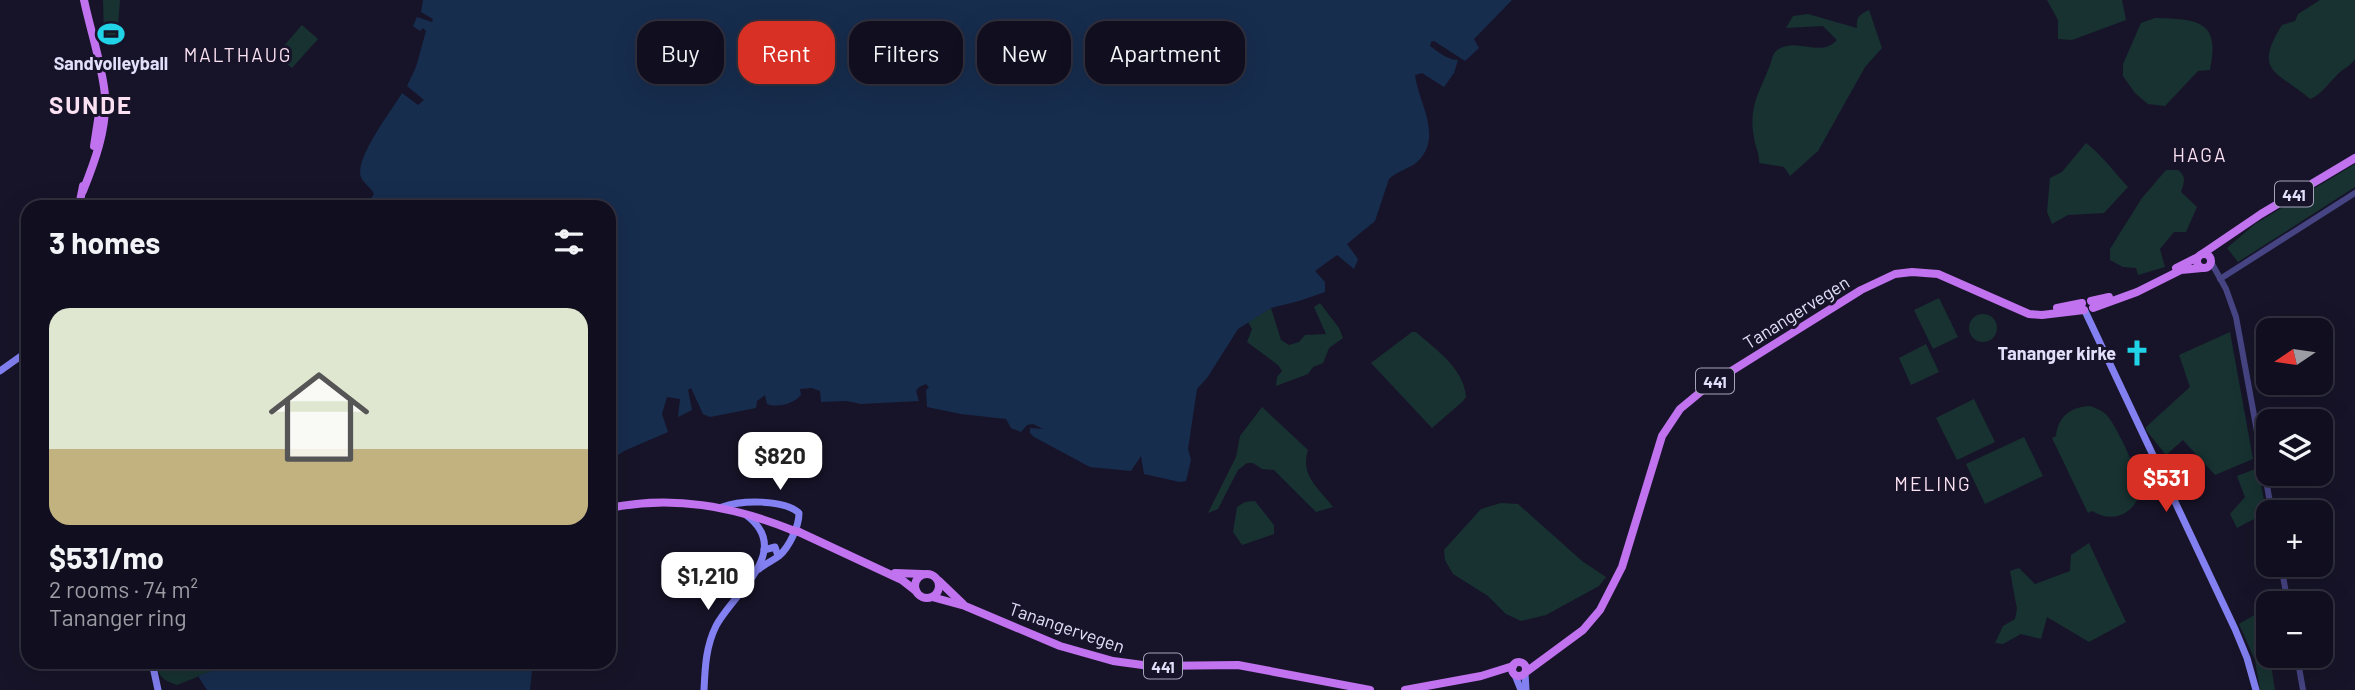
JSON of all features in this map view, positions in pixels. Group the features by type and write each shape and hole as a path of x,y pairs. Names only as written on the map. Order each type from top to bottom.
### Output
{"main road":[{"path":"81,200 103,129 105,96 84,0"},
{"name":"Tanangervegen","path":"2088,307 2136,289 2200,256 2293,194 2355,158"},
{"name":"Tanangervegen","path":"1525,669 1562,647 1583,630 1608,597 1627,551 1656,448 1666,427 1689,400 1861,290 1887,276 1904,272 1928,272 1949,278 1996,299 2042,310 2088,307 2137,292 2181,270 2207,264 2234,233"},
{"path":"2200,256 2198,264 2207,264"},
{"path":"2088,307 2097,332 2248,658 2256,690"},
{"path":"0,370 21,356"},
{"name":"441","path":"616,508 670,502 740,511 796,531 909,584 921,597 932,597"},
{"path":"704,690 706,658 712,635 723,615 758,569 778,556 790,541 799,518 798,512 757,502 722,507"},
{"path":"740,511 758,527 763,538 764,550 758,569"},
{"path":"764,550 775,547 778,556"},
{"name":"441","path":"878,569 901,574 930,573 939,581"},
{"path":"916,591 916,579 922,574"},
{"path":"932,597 939,589 939,581"},
{"name":"Tanangervegen","path":"939,581 965,606"},
{"name":"Tanangervegen","path":"932,597 965,606 1060,646 1123,663 1150,666 1238,665 1370,690"},
{"name":"441","path":"1405,690 1514,671 1520,676 1525,669 1519,662 1514,671"},
{"path":"154,669 158,690"},
{"path":"1524,690 1525,669"},
{"path":"1514,671 1524,690"}],"street":[{"path":"2220,279 2355,193"},
{"path":"2207,264 2220,279 2236,317 2270,500"},
{"path":"2299,668 2303,690"}],"green space":[{"path":"103,0 120,0 117,39 104,38"},
{"path":"2047,0 2122,0 2126,20 2072,40 2058,39 2058,20"},
{"path":"2320,0 2355,0 2355,59 2310,99 2273,70 2269,53 2282,25 2295,21 2298,14"},
{"path":"1869,10 1882,48 1865,67 1818,151 1790,176 1784,167 1759,163 1753,126 1754,108 1776,51 1791,45 1823,47 1837,40 1823,26 1786,28 1793,16 1808,14 1857,28 1859,17"},
{"path":"2155,18 2194,22 2209,32 2212,41 2210,70 2198,71 2165,106 2148,104 2135,93 2123,76 2123,64 2141,23"},
{"path":"302,25 318,39 292,68 276,55"},
{"path":"2086,143 2128,187 2104,213 2068,215 2052,224 2047,212 2050,178 2062,172"},
{"path":"2355,164 2355,187 2238,262 2227,248 2255,224"},
{"path":"2166,170 2178,170 2183,175 2181,192 2197,207 2186,232 2174,232 2160,249 2165,267 2138,275 2136,268 2123,267 2110,260 2110,249 2142,198"},
{"path":"1939,298 1958,337 1933,349 1914,310"},
{"path":"1320,303 1339,328 1343,338 1329,348 1323,363 1313,367 1308,374 1276,386 1277,377 1282,371 1247,342 1252,329 1248,322 1271,308 1281,340 1289,345 1299,342 1305,335 1326,334 1314,307"},
{"path":"1983,314 1993,318 1997,328 1993,338 1983,342 1973,338 1969,328 1973,318"},
{"path":"1412,332 1416,332 1440,352 1454,368 1464,387 1466,397 1432,428 1371,363"},
{"path":"2230,332 2253,459 2215,475 2183,440 2166,455 2146,427 2190,387 2179,355"},
{"path":"1926,344 1939,372 1911,385 1899,358"},
{"path":"1974,399 1995,442 1957,460 1936,418"},
{"path":"2090,406 2109,418 2137,477 2137,500 2129,510 2119,516 2107,517 2092,511 2088,513 2052,438 2056,436 2059,423 2067,414 2077,408"},
{"path":"1262,407 1308,450 1308,474 1333,507 1316,512 1274,470 1247,463 1238,470 1218,509 1208,513 1236,457 1240,436"},
{"path":"2024,437 2043,476 1985,504 1966,464"},
{"path":"2256,469 2256,486 2261,486 2264,500 2256,500 2256,523 2254,519 2237,528 2230,514 2245,497 2237,476"},
{"path":"1255,501 1274,525 1274,534 1242,545 1233,532 1237,507 1245,502"},
{"path":"1501,503 1518,504 1582,561 1606,577 1599,586 1546,615 1521,621 1506,614 1488,596 1453,574 1445,560 1444,550 1481,509"},
{"path":"2089,543 2126,622 2089,642 2047,617 2041,639 2021,634 2003,644 1995,643 2003,626 2015,619 2017,609 2010,571 2019,568 2035,584 2070,571 2071,555"},
{"path":"2256,614 2256,666 2255,660 2239,624"},
{"path":"2256,668 2272,668 2275,690 2260,690"},
{"path":"217,669 177,685 162,677 159,671"}],"water":[{"path":"423,0 1512,0 1474,39 1479,48 1465,61 1434,41 1431,42 1430,46 1440,53 1458,60 1454,73 1444,87 1422,73 1415,75 1429,131 1425,152 1417,162 1389,179 1375,221 1347,244 1358,259 1354,269 1337,255 1315,271 1325,282 1325,292 1271,308 1238,329 1197,389 1188,449 1191,460 1186,481 1180,482 1144,474 1141,456 1131,471 1090,467 1034,437 1030,428 1043,429 1033,424 1027,425 1021,432 1011,428 1006,419 927,407 926,390 929,387 926,384 916,391 919,401 861,404 847,401 821,402 820,391 812,388 800,389 801,395 785,404 767,404 765,395 757,401 756,408 710,417 703,414 691,388 688,390 692,410 678,417 680,399 667,397 662,414 668,432 616,456 616,200 370,200 374,194 361,177 363,159 402,93 418,105 424,100 407,86 416,67 426,31 423,28 420,31 413,26 417,17 432,22 433,19 421,12"},
{"path":"217,669 532,670 530,690 207,690 198,676"}],"place":[{"name":"Sandvolleyball","path":"111,34"},
{"name":"Tananger kirke","path":"2137,353"}],"district":[{"name":"MALTHAUG","path":"238,54"},
{"name":"SUNDE","path":"91,104"},
{"name":"HAGA","path":"2200,154"},
{"name":"MELING","path":"1933,483"}]}
